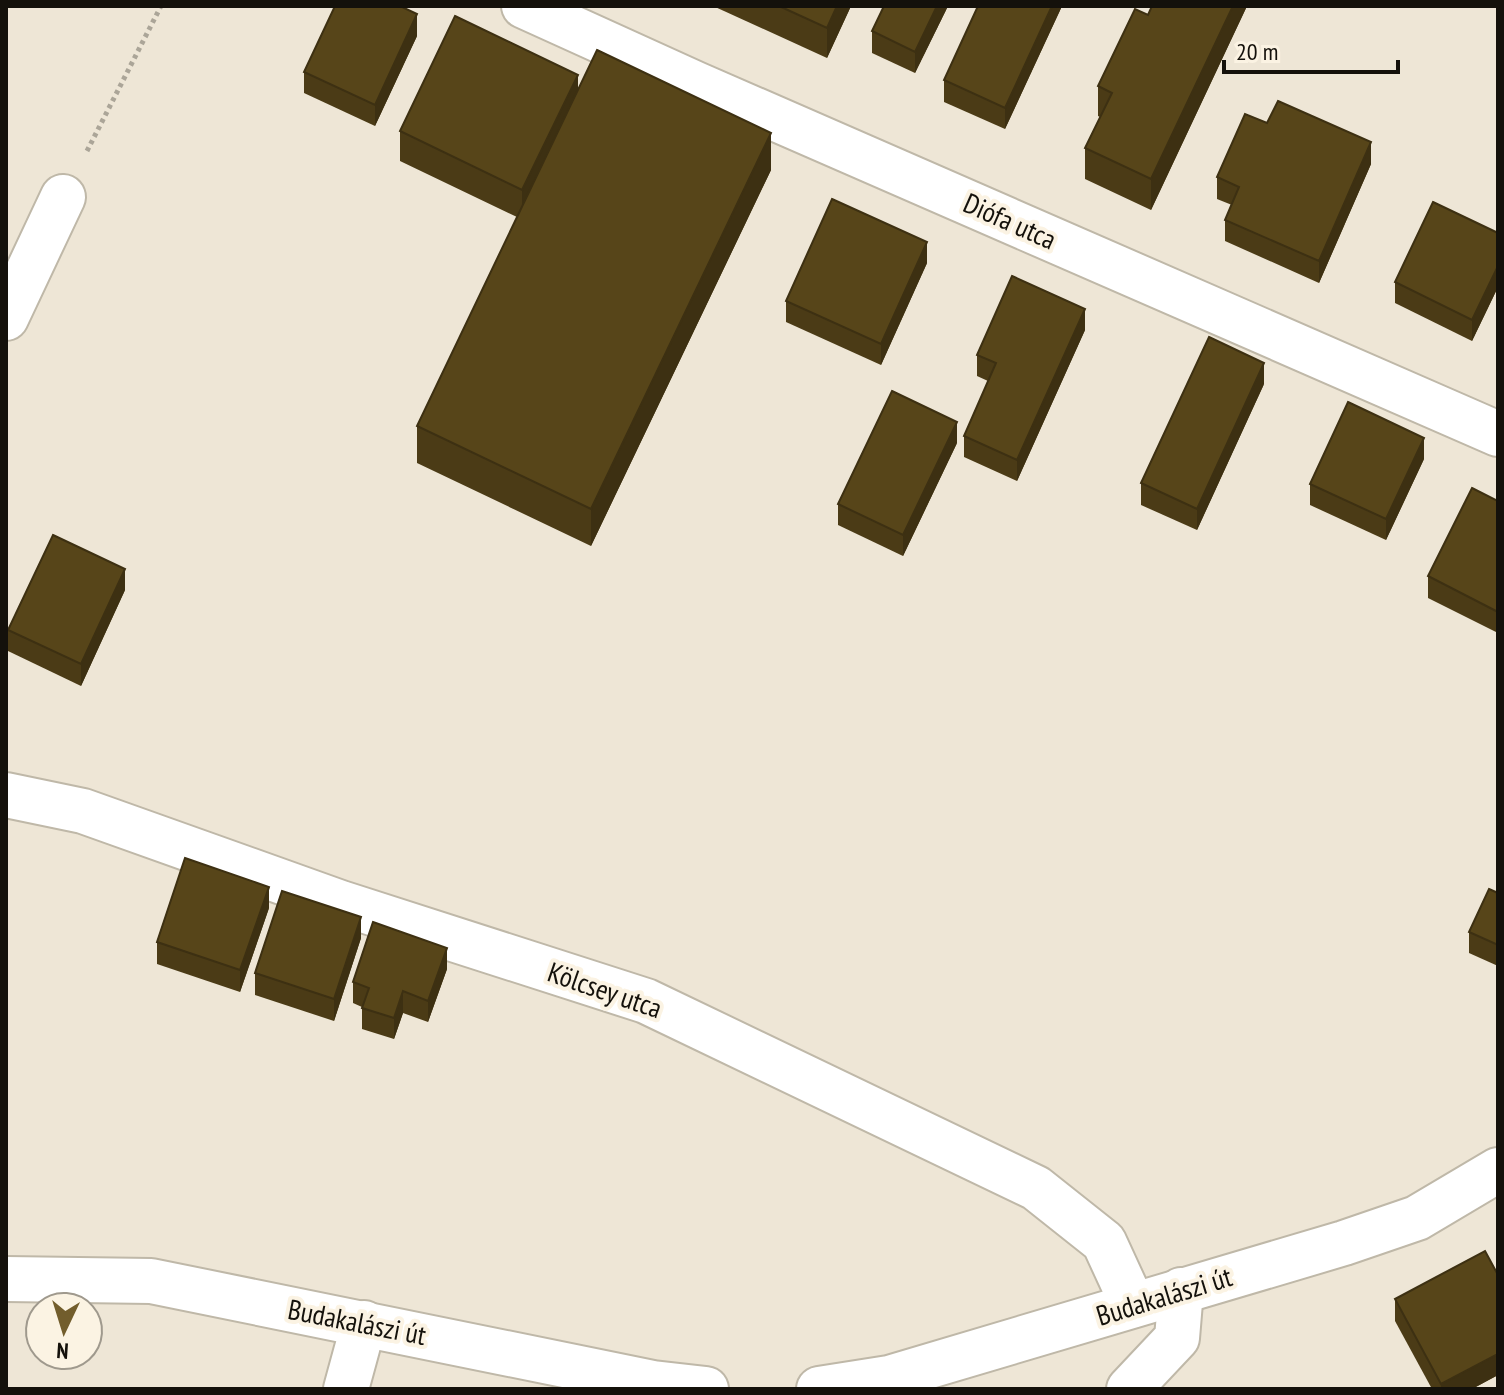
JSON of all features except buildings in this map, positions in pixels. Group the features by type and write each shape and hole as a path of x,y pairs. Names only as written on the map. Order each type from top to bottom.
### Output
{"street":[{"name":"Diófa utca","path":"524,6 1498,434"},
{"path":"6,318 63,197"},
{"name":"Kölcsey utca","path":"6,795 83,811 341,903 646,1001 1036,1188 1104,1242 1133,1305"},
{"name":"Budakalászi út","path":"830,1389 889,1378 1344,1243 1417,1218 1498,1170"},
{"name":"Budakalászi út","path":"6,1279 151,1281 653,1383 706,1389"},
{"path":"1129,1389 1177,1338 1181,1290"},
{"path":"346,1389 364,1323"}],"path":[{"path":"63,197 161,6"}]}
